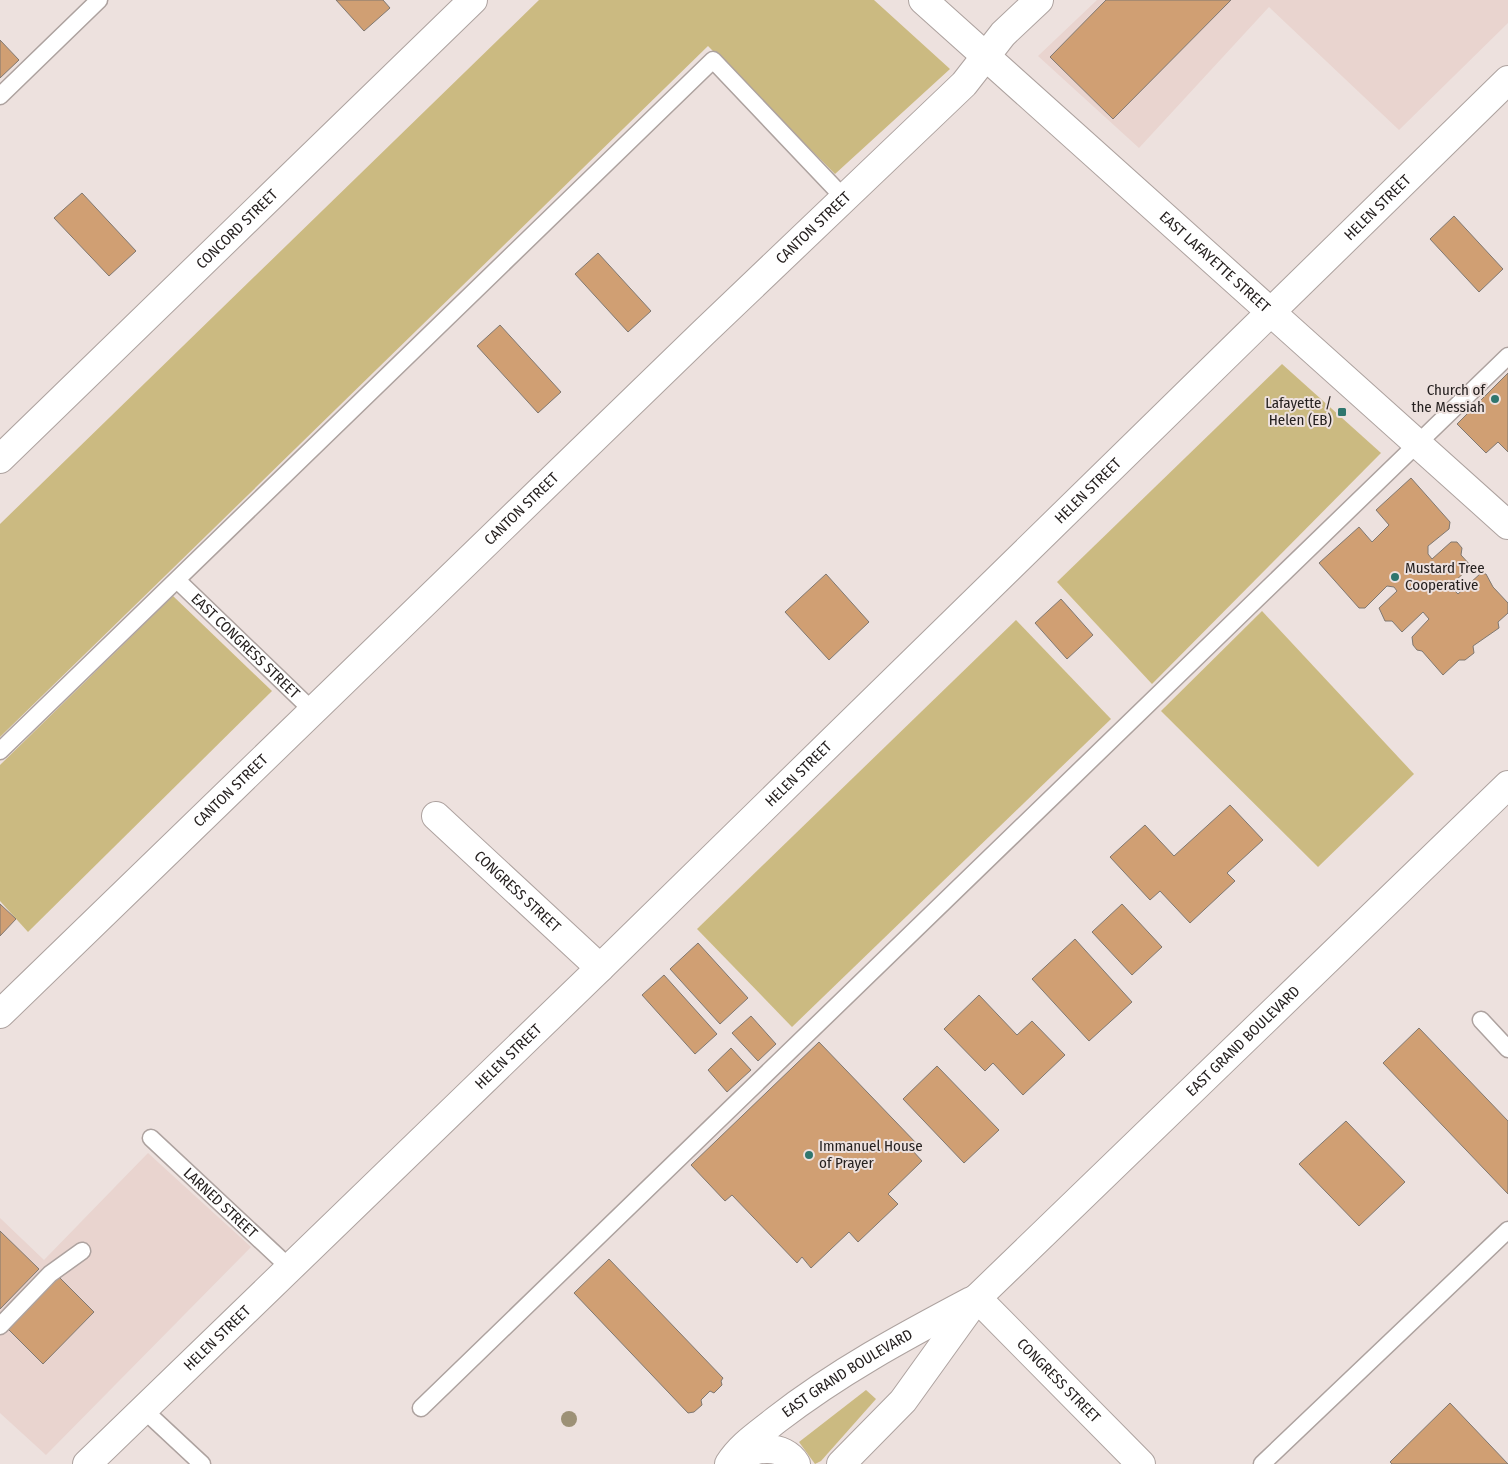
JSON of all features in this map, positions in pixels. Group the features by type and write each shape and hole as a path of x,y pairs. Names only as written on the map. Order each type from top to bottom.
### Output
{"street":[{"name":"CONCORD STREET","path":"0,459 474,0"},
{"name":"EAST LAFAYETTE STREET","path":"923,0 1508,525"},
{"name":"CANTON STREET","path":"0,1014 964,84 1004,34 1039,0"},
{"name":"HELEN STREET","path":"87,1464 600,968 1508,80"},
{"name":"EAST GRAND BOULEVARD","path":"841,1464 903,1401 977,1298 1508,785"},
{"name":"CONGRESS STREET","path":"436,816 600,968"},
{"name":"CONGRESS STREET","path":"977,1298 1141,1464"},
{"name":"EAST GRAND BOULEVARD","path":"729,1464 738,1451 810,1394 865,1358 977,1298"},
{"path":"734,1464 742,1456 752,1451 775,1449 792,1456 796,1464"}],"lane":[{"path":"0,96 99,0"},
{"path":"0,751 713,60 845,199"},
{"path":"421,1408 1508,356"},
{"name":"EAST CONGRESS STREET","path":"176,580 314,712"},
{"path":"1481,1020 1508,1049"},
{"name":"LARNED STREET","path":"150,1138 290,1268"},
{"path":"1262,1464 1508,1230"},
{"path":"0,1326 50,1274 82,1251"},
{"path":"144,1410 202,1464"}],"shaded area":[{"path":"539,0 874,0 950,69 835,174 708,46 0,737 0,524"},
{"path":"1097,0 1508,0 1508,23 1399,130 1269,7 1139,148 1038,56"},
{"path":"1282,364 1381,453 1152,684 1057,582"},
{"path":"173,596 272,691 28,932 0,901 0,765"},
{"path":"1262,611 1414,774 1318,867 1161,711"},
{"path":"1016,620 1111,719 792,1027 697,929"},
{"path":"148,1153 251,1247 46,1455 0,1413 0,1218 44,1260"},
{"path":"866,1390 876,1399 821,1461 815,1464 799,1442"}],"building":[{"path":"336,0 383,0 390,8 364,31"},
{"path":"1106,0 1231,0 1113,119 1050,57"},
{"path":"0,40 19,60 0,78"},
{"path":"82,193 136,251 109,276 54,218"},
{"path":"1454,216 1503,269 1479,292 1430,239"},
{"path":"598,253 651,311 628,332 575,274"},
{"path":"500,325 561,392 538,413 477,346"},
{"name":"Church of the Messiah","path":"1508,373 1508,452 1498,442 1486,453 1457,424"},
{"name":"Mustard Tree Cooperative","path":"1411,478 1450,522 1449,529 1428,546 1428,554 1432,559 1451,542 1457,542 1462,548 1461,555 1471,566 1450,586 1458,594 1481,573 1486,574 1493,587 1508,603 1508,613 1498,622 1499,628 1473,646 1474,653 1465,660 1459,660 1443,675 1422,651 1417,650 1413,645 1412,637 1429,619 1423,612 1402,632 1392,621 1385,621 1379,608 1397,591 1394,587 1387,586 1365,608 1359,608 1319,563 1359,527 1372,542 1389,525 1376,510"},
{"path":"826,574 869,622 829,660 785,612"},
{"path":"1061,599 1093,635 1067,659 1035,623"},
{"path":"1230,805 1263,840 1227,873 1235,881 1190,923 1160,891 1150,900 1110,857 1145,825 1174,856"},
{"path":"0,904 16,919 0,936"},
{"path":"1122,904 1162,947 1132,975 1092,932"},
{"path":"1075,939 1132,1002 1089,1041 1032,979"},
{"path":"698,943 748,998 720,1024 670,969"},
{"path":"664,975 717,1034 695,1054 642,995"},
{"path":"979,995 1017,1035 1032,1021 1065,1055 1023,1095 993,1063 985,1071 944,1029"},
{"path":"751,1016 776,1044 758,1061 732,1033"},
{"path":"1419,1028 1508,1121 1508,1194 1383,1063"},
{"name":"Immanuel House of Prayer","path":"819,1042 918,1145 912,1150 922,1161 888,1194 898,1204 858,1242 849,1232 811,1268 802,1257 797,1263 732,1195 725,1201 691,1165"},
{"path":"731,1048 751,1070 727,1092 708,1070"},
{"path":"937,1066 999,1130 964,1163 903,1099"},
{"path":"1346,1121 1405,1182 1359,1226 1299,1164"},
{"path":"0,1231 39,1269 0,1309"},
{"path":"609,1259 723,1378 721,1381 722,1385 714,1393 710,1391 701,1400 702,1405 694,1412 688,1413 574,1293"},
{"path":"58,1276 94,1312 43,1364 7,1328"},
{"path":"1450,1403 1508,1464 1392,1464 1390,1462"}],"place":[{"name":"Church of the Messiah","path":"1495,399"},
{"name":"Lafayette / Helen (EB)","path":"1342,412"},
{"name":"Mustard Tree Cooperative","path":"1395,577"},
{"name":"Immanuel House of Prayer","path":"809,1155"}]}
